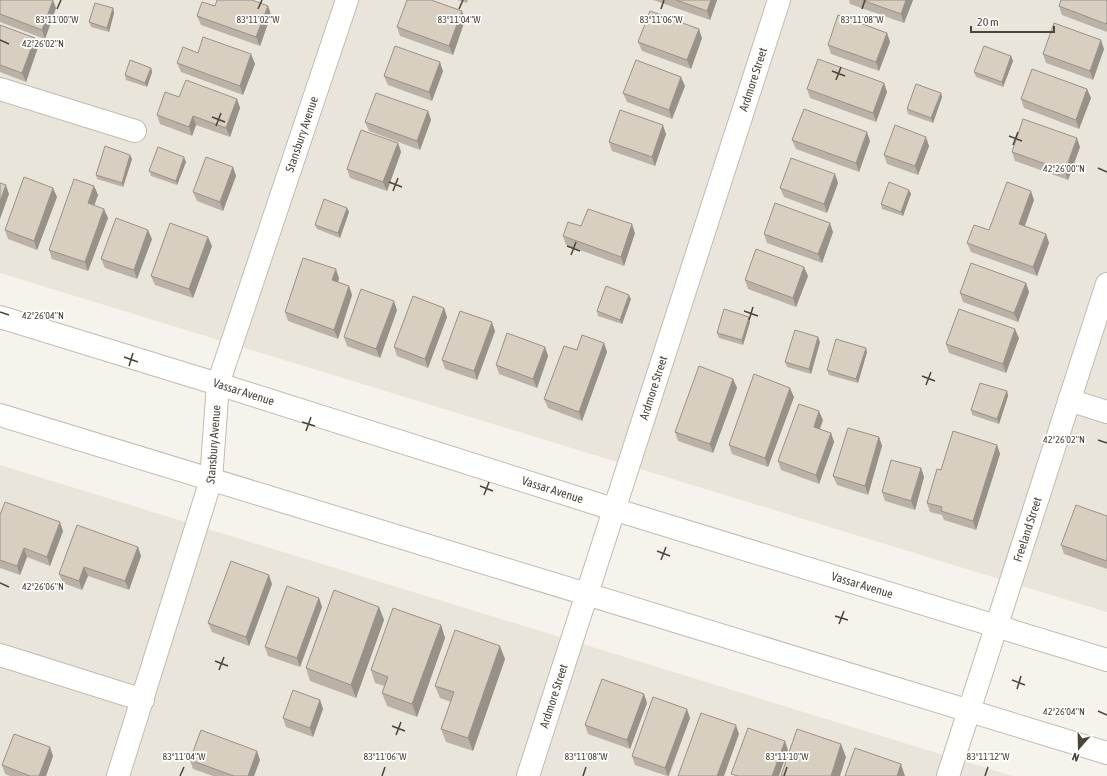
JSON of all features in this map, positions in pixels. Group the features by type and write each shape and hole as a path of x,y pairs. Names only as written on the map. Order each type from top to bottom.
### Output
{"street":[{"name":"Stansbury Avenue","path":"118,776 211,480 218,384 347,0"},
{"name":"Ardmore Street","path":"528,776 778,0"},
{"path":"0,89 135,131"},
{"name":"Freeland Street","path":"948,776 1107,284"},
{"name":"Vassar Avenue","path":"0,316 613,509 1107,660"},
{"path":"1070,400 1107,412"},
{"path":"0,415 1107,753"},
{"path":"0,655 143,700"}],"shaded area":[{"path":"0,0 1107,0 1107,612 0,273"},
{"path":"0,465 1012,776 0,776"}],"building":[{"path":"0,0 53,0 42,30 0,14"},
{"path":"217,0 252,0 268,6 256,37 197,16 202,2 215,6"},
{"path":"407,0 431,0 462,11 449,46 397,27"},
{"path":"676,0 711,0 707,11"},
{"path":"862,0 906,0 901,14"},
{"path":"1061,0 1107,0 1106,24 1059,6"},
{"path":"95,3 113,8 107,28 89,22"},
{"path":"650,11 699,29 687,60 638,42"},
{"path":"838,15 887,33 876,62 828,45"},
{"path":"1054,23 1101,40 1090,71 1043,54"},
{"path":"0,25 35,38 22,73 0,65"},
{"path":"203,37 251,54 240,86 177,63 183,47 198,53"},
{"path":"395,46 440,62 429,92 384,76"},
{"path":"984,46 1011,56 1002,82 974,72"},
{"path":"818,59 884,83 873,113 807,89"},
{"path":"130,60 151,68 145,83 125,75"},
{"path":"636,60 681,77 669,110 623,93"},
{"path":"1032,69 1087,89 1076,120 1021,99"},
{"path":"186,80 237,99 226,128 193,116 189,127 157,115 165,92 179,97"},
{"path":"916,84 941,93 931,118 907,109"},
{"path":"376,93 428,111 417,141 365,122"},
{"path":"804,109 867,132 856,163 792,140"},
{"path":"620,110 663,125 652,157 609,142"},
{"path":"1023,119 1077,138 1065,171 1012,152"},
{"path":"895,125 926,137 915,166 884,155"},
{"path":"361,130 398,143 383,182 347,169"},
{"path":"105,146 130,155 122,183 96,175"},
{"path":"158,147 184,157 176,181 149,171"},
{"path":"206,157 233,167 220,202 193,192"},
{"path":"791,158 835,174 824,204 780,188"},
{"path":"24,177 53,188 34,241 5,230"},
{"path":"74,179 94,186 88,203 104,209 85,262 49,250"},
{"path":"889,182 909,190 901,212 881,204"},
{"path":"1007,182 1031,191 1019,224 1046,234 1033,267 967,243 974,225 989,230"},
{"path":"0,183 6,185 0,201"},
{"path":"324,199 347,208 338,233 315,225"},
{"path":"775,203 830,223 818,254 764,234"},
{"path":"588,209 632,224 621,257 563,236 568,222 581,226"},
{"path":"116,218 148,230 134,270 101,259"},
{"path":"170,223 208,237 189,289 151,276"},
{"path":"756,249 804,267 793,298 745,280"},
{"path":"303,258 336,269 332,280 349,286 334,330 285,312"},
{"path":"971,263 1026,283 1014,313 960,293"},
{"path":"606,286 629,295 620,320 597,311"},
{"path":"361,289 394,301 376,349 344,337"},
{"path":"413,296 444,308 425,359 394,347"},
{"path":"724,309 749,317 742,340 717,333"},
{"path":"959,309 1015,329 1003,364 946,344"},
{"path":"460,311 492,322 474,371 442,360"},
{"path":"795,330 818,337 809,369 785,362"},
{"path":"507,333 545,347 533,379 496,365"},
{"path":"582,335 604,343 579,412 544,399 564,346 577,350"},
{"path":"836,339 866,348 856,379 827,370"},
{"path":"699,366 733,379 710,444 675,432"},
{"path":"754,374 790,388 765,458 729,445"},
{"path":"980,383 1007,391 997,419 971,410"},
{"path":"799,404 819,411 814,427 831,433 816,475 778,461"},
{"path":"848,428 879,437 865,486 833,476"},
{"path":"953,431 997,445 973,521 941,511 942,507 927,503 937,469 941,470"},
{"path":"891,460 921,468 911,501 882,492"},
{"path":"5,502 60,522 47,557 24,548 17,566 0,560 0,515"},
{"path":"1076,505 1107,516 1107,561 1061,545"},
{"path":"77,525 138,547 125,581 84,567 79,581 59,574"},
{"path":"231,561 269,575 246,637 208,623"},
{"path":"287,586 319,598 297,658 265,647"},
{"path":"334,590 379,607 351,685 306,668"},
{"path":"393,608 441,625 412,704 382,693 388,677 371,670"},
{"path":"455,630 500,646 468,738 441,729 454,692 435,686"},
{"path":"602,679 644,694 627,740 585,725"},
{"path":"293,690 320,700 310,728 283,718"},
{"path":"653,697 687,709 665,768 632,756"},
{"path":"701,713 736,725 717,776 678,776"},
{"path":"748,728 785,741 772,776 738,776 731,774"},
{"path":"797,729 841,744 831,776 781,776"},
{"path":"201,730 257,751 248,776 234,776 190,760"},
{"path":"14,734 50,747 39,776 30,776 2,765"},
{"path":"855,748 901,764 897,776 845,776"}]}
